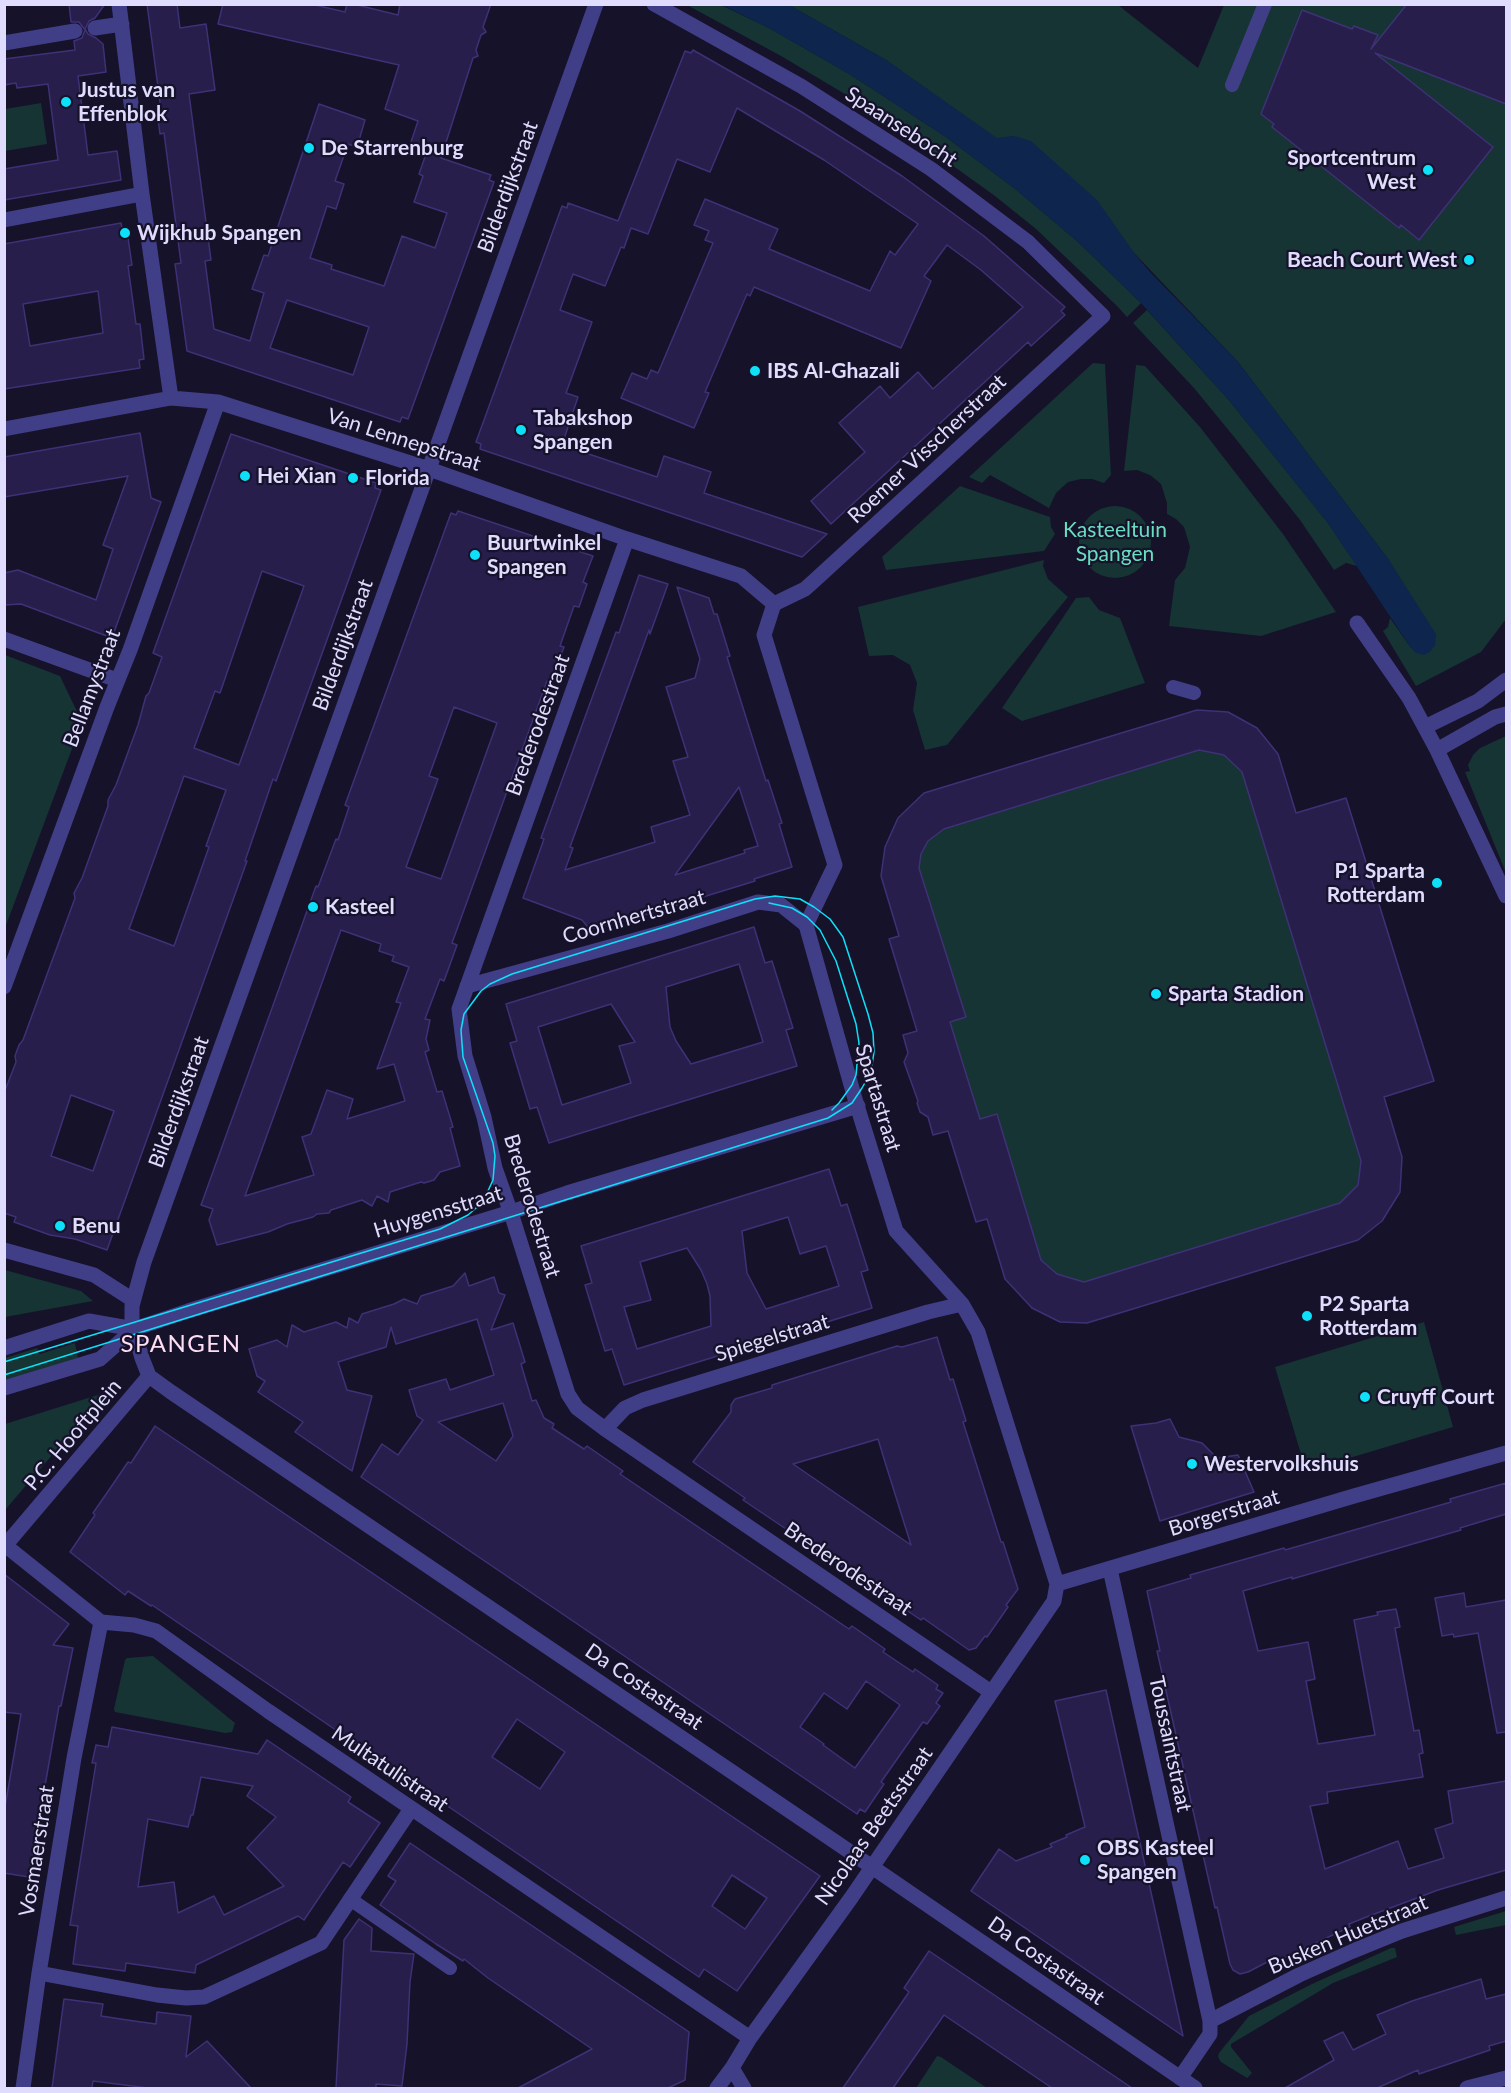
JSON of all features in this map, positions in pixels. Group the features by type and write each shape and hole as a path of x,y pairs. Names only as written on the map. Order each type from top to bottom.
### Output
{"street":[{"path":"119,4 142,194 171,398"},
{"name":"Bilderdijkstraat","path":"133,1300 183,1150 294,848 596,4"},
{"name":"Spaansebocht","path":"654,4 801,86 931,170 1028,242 1102,316"},
{"path":"95,28 122,24"},
{"path":"4,43 75,31"},
{"path":"4,220 142,194"},
{"name":"Roemer Visscherstraat","path":"774,604 805,589 1102,316"},
{"name":"Van Lennepstraat","path":"4,429 171,398 218,402 429,469 627,539 741,576 774,604"},
{"name":"Bellamystraat","path":"4,987 130,650 218,402"},
{"name":"Brederodestraat","path":"627,539 459,1009 465,1056 484,1117 495,1168 568,1394 577,1407 605,1429 991,1692"},
{"path":"774,604 764,635 835,865 806,925"},
{"path":"1357,623 1409,698 1437,750 1506,896"},
{"path":"4,639 117,680"},
{"path":"1425,728 1478,701 1506,680"},
{"path":"1437,750 1495,717 1506,714"},
{"name":"Coornhertstraat","path":"468,986 668,931 758,902 781,905 806,925"},
{"name":"Spartastraat","path":"806,925 896,1231 962,1304 978,1332 1057,1584"},
{"name":"Huygensstraat","path":"134,1329 567,1193 858,1106"},
{"path":"4,1250 94,1275 133,1300 134,1329 149,1376"},
{"name":"Spiegelstraat","path":"605,1429 625,1408 643,1400 928,1311 962,1304"},
{"path":"4,1348 89,1321 134,1329"},
{"name":"P.C. Hooftplein","path":"4,1388 100,1359 134,1329"},
{"name":"P.C. Hooftplein","path":"5,1546 149,1376"},
{"name":"Da Costastraat","path":"149,1376 1180,2078"},
{"name":"Borgerstraat","path":"1057,1584 1506,1453"},
{"path":"5,1546 101,1622"},
{"name":"Toussaintstraat","path":"1110,1569 1210,2021"},
{"name":"Nicolaas Beetsstraat","path":"717,2088 872,1867 1054,1600 1057,1584"},
{"name":"Multatulistraat","path":"101,1622 134,1625 156,1631 411,1809 750,2038"},
{"name":"Vosmaerstraat","path":"22,2088 74,1758 101,1622"},
{"path":"39,1973 157,1995 204,1997 321,1943 411,1809"},
{"name":"Busken Huetstraat","path":"1210,2021 1299,1975 1353,1951 1402,1931 1506,1898"},
{"path":"1196,2088 1180,2078 1210,2034 1210,2021"},
{"path":"732,2068 744,2088"},
{"path":"1467,2088 1506,2078"}],"lane":[{"path":"1232,85 1265,4"},
{"path":"1173,687 1194,693"},
{"path":"350,1899 450,1968"}],"green space":[{"path":"687,5 721,5 769,28 851,75 946,137 1014,188 1077,241 1141,303 1127,317 1036,229 956,168 865,106 781,56"},
{"path":"789,5 1118,5 1198,68 1224,5 1506,5 1506,619 1481,652 1416,686 1383,631 1388,627 1390,618 1411,648 1389,560 1238,362 1135,254 1014,136 997,139 886,60"},
{"path":"41,103 47,144 5,151 5,109"},
{"path":"1147,310 1228,399 1328,523 1357,566 1346,563 1334,570 1300,520 1235,438 1194,388 1133,323"},
{"name":"Kasteeltuin Spangen","path":"1093,363 1105,364 1111,475 1104,483 1092,479 1068,482 1056,493 1049,508 990,475 982,483 969,477"},
{"name":"Kasteeltuin Spangen","path":"1136,365 1145,366 1200,427 1283,534 1336,612 1261,636 1169,626 1175,580 1185,568 1190,547 1184,527 1167,514 1167,503 1161,484 1150,475 1137,470 1124,471"},
{"name":"Kasteeltuin Spangen","path":"960,486 1050,517 1051,527 1055,534 1044,551 886,570 882,557"},
{"name":"Kasteeltuin Spangen","path":"1122,506 1141,516 1149,528 1151,542 1149,556 1141,568 1129,576 1108,578 1089,568 1081,556 1079,535 1089,516 1101,508"},
{"name":"Kasteeltuin Spangen","path":"1044,560 1043,566 1048,579 1068,597 947,745 925,750 913,710 917,683 910,665 893,655 869,656 858,607"},
{"name":"Kasteeltuin Spangen","path":"1089,597 1099,610 1120,618 1145,683 1022,721 1002,708 1076,598"},
{"path":"5,655 60,676 82,722 5,928"},
{"name":"Sparta Stadion","path":"1196,710 1228,712 1257,728 1278,754 1296,813 1346,798 1434,1081 1384,1097 1402,1157 1400,1192 1382,1221 1359,1239 1087,1323 1005,1279 987,1219 976,1222 947,1129 933,1133 928,1117 920,1112 917,1103 920,1096 914,1075 907,1071 904,1062 908,1053 905,1034 918,1033 889,939 899,937 898,818 921,795"},
{"path":"1506,736 1506,873 1465,772 1470,771 1468,765 1480,748"},
{"path":"5,1270 81,1291 93,1301 5,1317"},
{"name":"Cruyff Court","path":"1424,1322 1453,1427 1306,1471 1275,1367"},
{"path":"75,1343 78,1358 5,1380 5,1358 37,1348 40,1354"},
{"path":"101,1394 102,1397 5,1510 5,1424"},
{"path":"153,1656 235,1723 232,1732 225,1733 115,1712 125,1660"},
{"path":"1506,1911 1506,1925 1456,1935 1454,1927"},
{"path":"1395,1948 1397,1957 1333,1983 1231,2044 1252,2073 1247,2078 1221,2062 1218,2057 1219,2053 1249,2016"},
{"path":"937,2056 941,2057 987,2088 916,2088"}],"water":[{"path":"722,5 789,5 886,60 997,138 1014,136 1031,141 1097,200 1150,272 1238,362 1389,560 1436,634 1435,645 1430,652 1424,655 1416,653 1411,648 1328,523 1228,399 1141,303 1077,241 1014,188 946,137 851,75 769,28"}],"building":[{"name":"Justus van Effenblok","path":"69,4 105,4 95,18 89,21 85,29 88,34 103,44 106,72 78,76 88,155 117,151 121,180 4,200 4,169 58,160 48,84 17,88 16,83 4,85 4,59 75,50 74,41 82,38 85,30 79,22 71,22"},
{"path":"147,4 177,4 180,28 206,24 215,90 189,94 211,260 205,261 214,329 250,341 264,293 252,289 264,255 268,256 319,104 365,120 357,147 348,144 335,181 344,184 336,209 327,206 310,258 332,265 331,269 384,286 402,236 435,248 447,213 414,202 423,176 419,174 426,154 409,148 418,121 385,109 399,65 218,24 223,4 311,4 345,12 347,4 353,4 398,15 400,4 491,4 483,27 486,32 481,35 476,50 478,56 473,58 441,158 491,175 489,180 494,182 408,419 402,417 400,422 187,351 175,264 181,263 164,133 160,134 157,111 161,110","holes":["287,300 369,327 353,375 270,348"]},
{"path":"1407,4 1506,4 1506,104 1375,53 1493,147 1419,240 1401,225 1399,228 1272,127 1274,124 1261,114 1302,10 1352,29 1354,26 1378,35 1371,49"},
{"path":"693,50 800,111 902,176 984,236 1065,307 1061,311 1065,315 1031,346 1028,342 831,524 811,501 865,452 839,423 880,386 890,398 918,372 933,389 1023,307 981,270 947,245 924,276 931,281 901,348 754,287 750,296 747,294 705,392 709,393 694,428 621,398 632,373 647,379 651,370 658,373 713,243 705,240 709,231 694,225 705,199 778,229 769,249 870,291 890,251 895,255 918,224 824,160 737,108 710,172 677,159 648,234 631,228 605,286 573,274 560,310 592,322 566,393 578,397 562,445 657,477 664,456 711,472 704,493 827,534 802,557 480,449 481,444 476,442 562,206 567,208 568,203 618,221 685,51 691,53"},
{"path":"121,223 123,232 127,231 132,265 128,266 136,324 140,324 144,359 139,360 140,368 4,389 4,244","holes":["98,291 103,333 30,346 23,304"]},
{"path":"140,433 151,498 161,502 112,638 21,604 4,605 4,573 18,570 96,600 113,549 103,545 128,476 4,497 4,457"},
{"path":"231,434 376,483 375,488 381,490 276,781 273,779 245,861 247,861 107,1250 75,1239 50,1235 14,1222 16,1217 4,1213 4,1093 16,1062 15,1056 19,1045 23,1040 75,898 74,893 82,878 108,806 108,800 116,785 146,696 162,657 153,653","holes":["262,571 304,586 239,765 194,748 215,691 220,693","184,776 226,790 206,846 209,847 174,946 129,929","71,1095 114,1111 93,1171 51,1156"]},
{"path":"458,511 593,556 583,582 587,584 579,607 574,606 560,646 564,647 551,682 547,681 452,943 457,945 444,981 440,979 425,1019 430,1020 426,1039 429,1050 425,1052 437,1092 442,1091 453,1127 450,1128 460,1166 440,1172 434,1180 390,1192 388,1202 377,1196 372,1206 362,1200 268,1232 217,1245 209,1220 213,1209 201,1205 316,886 318,887 336,839 338,840 349,807 345,805 451,513 456,515","holes":["454,707 497,723 441,879 406,867 438,779 429,776","341,930 381,944 379,951 394,956 392,961 409,967 396,1002 401,1003 377,1069 394,1064 405,1101 347,1119 353,1099 327,1090 311,1134 302,1137 314,1175 245,1196"]},
{"path":"639,575 668,584 570,847 573,848 565,870 655,842 651,827 690,815 673,761 688,757 666,687 695,678 700,659 677,587 709,598 714,614 717,614 730,656 727,657 766,781 768,780 782,823 779,824 792,867 754,879 755,881 629,920 628,918 594,928 587,926 582,920 523,898 544,839 541,838 616,632 619,633","holes":["739,787 758,846 744,850 745,853 675,875"]},
{"path":"1197,710 1228,712 1257,728 1278,754 1296,813 1346,798 1434,1081 1384,1097 1402,1157 1400,1192 1382,1221 1358,1240 1087,1323 1060,1322 1032,1308 1005,1279 987,1219 976,1222 948,1131 933,1135 928,1117 920,1112 904,1062 908,1053 903,1035 917,1031 889,939 899,936 881,876 885,847 898,818 924,793","holes":["1199,750 1224,755 1242,772 1361,1161 1358,1185 1340,1203 1084,1282 1057,1274 1041,1260 997,1114 980,1119 950,1022 966,1017 919,868 921,854 928,841 944,829"]},
{"path":"754,927 765,963 772,961 793,1028 786,1030 797,1066 549,1143 537,1107 530,1109 510,1043 517,1041 506,1004","holes":["739,964 763,1042 691,1064 670,1027 666,987","611,1004 635,1042 619,1046 631,1083 562,1105 538,1027"]},
{"path":"829,1169 841,1206 847,1204 868,1270 861,1272 872,1308 624,1385 612,1349 605,1351 585,1285 592,1283 581,1246","holes":["788,1217 800,1254 826,1246 839,1286 766,1309 747,1273 742,1231","687,1248 707,1284 710,1296 711,1326 637,1349 624,1307 651,1300 640,1262"]},
{"path":"465,1273 469,1286 494,1277 499,1293 505,1295 491,1330 513,1323 525,1362 521,1364 532,1401 536,1400 544,1418 554,1424 552,1428 584,1449 587,1446 623,1471 620,1474 849,1629 852,1626 885,1649 883,1652 913,1672 915,1669 938,1685 936,1689 943,1693 936,1703 940,1706 927,1724 923,1722 881,1782 884,1784 865,1812 860,1809 857,1814 361,1477 382,1444 398,1455 423,1420 417,1416 409,1390 446,1379 450,1390 494,1375 477,1319 396,1344 391,1327 386,1347 338,1362 347,1390 372,1396 352,1471 295,1432 303,1422 258,1392 265,1381 257,1376 249,1349 277,1340 287,1347 292,1325 304,1332 336,1322 347,1328 349,1318 358,1323 362,1314 404,1299 417,1304 421,1296 453,1286","holes":["503,1403 513,1436 496,1461 438,1422","866,1681 900,1705 855,1768 800,1727 824,1693 847,1709"]},
{"path":"937,1337 950,1380 953,1379 966,1421 963,1422 1018,1589 987,1637 985,1636 976,1648 969,1650 743,1500 745,1498 693,1462 731,1412 731,1405 735,1399 772,1388 772,1385 897,1346 902,1347","holes":["878,1439 911,1545 793,1464"]},
{"name":"Westervolkshuis","path":"1170,1419 1179,1437 1202,1443 1217,1458 1238,1455 1254,1492 1160,1521 1131,1426"},
{"path":"155,1426 820,1876 737,1991 704,1969 699,1977 152,1605 128,1591 125,1595 70,1552 95,1515 93,1513 128,1462 131,1463","holes":["517,1719 565,1752 540,1789 492,1757","732,1875 767,1898 745,1929 712,1906"]},
{"path":"1506,1483 1506,1514 1460,1528 1461,1530 1243,1591 1258,1651 1308,1642 1315,1679 1306,1681 1318,1744 1375,1735 1354,1620 1378,1615 1377,1612 1396,1609 1400,1627 1395,1628 1414,1731 1419,1730 1423,1753 1419,1754 1423,1777 1327,1792 1328,1803 1310,1806 1325,1869 1398,1841 1408,1869 1444,1858 1435,1829 1453,1823 1448,1791 1506,1781 1506,1870 1438,1890 1369,1916 1270,1964 1269,1961 1240,1974 1233,1970 1230,1964 1217,1907 1215,1908 1157,1651 1160,1651 1147,1591 1191,1578 1190,1575 1451,1502 1450,1499"},
{"path":"4,1574 69,1624 53,1645 73,1648 61,1706 59,1706 29,1877 4,1873 4,1813 21,1714 4,1712"},
{"path":"1464,1593 1466,1607 1506,1600 1506,1732 1497,1733 1478,1633 1454,1637 1453,1634 1442,1636 1435,1598"},
{"name":"OBS Kasteel Spangen","path":"1106,1690 1183,2036 971,1891 999,1849 1016,1861 1052,1847 1050,1844 1085,1827 1055,1701"},
{"path":"112,1727 258,1754 267,1740 351,1797 348,1802 380,1823 350,1867 343,1862 304,1920 298,1916 196,1965 195,1973 126,1963 125,1971 73,1964 78,1926 70,1925 96,1763 92,1763 96,1745 108,1747","holes":["201,1777 253,1786 247,1796 276,1817 247,1848 284,1886 224,1915 214,1896 178,1913 174,1882 138,1887 148,1819 188,1827 191,1815 193,1815"]},
{"path":"410,1843 689,2032 685,2080 668,2088 518,2088 592,2049 464,1959 463,1961 436,1944 380,1905 396,1881 388,1876"},
{"path":"359,1919 372,1928 371,1951 414,1954 402,2086 376,2084 376,2088 336,2088 344,1940"},
{"path":"929,1951 1132,2088 1052,2088 944,2015 893,2088 843,2088 909,1992 904,1988"},
{"path":"1481,1979 1486,1999 1506,1994 1506,2041 1489,2046 1490,2050 1419,2074 1418,2070 1377,2088 1285,2088 1334,2060 1324,2041 1343,2032 1353,2050 1386,2034 1377,2015"},
{"path":"64,1999 103,2004 101,2016 156,2024 157,2012 191,2016 186,2057 207,2041 251,2088 148,2088 93,2081 92,2088 52,2088"}],"tram line":[{"path":"4,1362 440,1229 468,1215 487,1193 493,1180 495,1156 493,1143 463,1057 461,1030 464,1014 481,991 490,984 512,974 755,899 775,896 800,899 814,907 830,919 843,937 868,1014 873,1033 874,1052 871,1072 852,1103 828,1118 4,1375"},
{"path":"769,903 792,908 807,917 820,930 836,961 856,1024 859,1043 856,1075 852,1085 832,1110"}],"place":[{"name":"Justus van Effenblok","path":"66,102"},
{"name":"De Starrenburg","path":"309,148"},
{"name":"Sportcentrum West","path":"1428,170"},
{"name":"Wijkhub Spangen","path":"125,233"},
{"name":"Beach Court West","path":"1469,260"},
{"name":"IBS Al-Ghazali","path":"755,371"},
{"name":"Tabakshop Spangen","path":"521,430"},
{"name":"Hei Xian","path":"245,476"},
{"name":"Florida","path":"353,478"},
{"name":"Buurtwinkel Spangen","path":"475,555"},
{"name":"P1 Sparta Rotterdam","path":"1437,883"},
{"name":"Kasteel","path":"313,907"},
{"name":"Sparta Stadion","path":"1156,994"},
{"name":"Benu","path":"60,1226"},
{"name":"P2 Sparta Rotterdam","path":"1307,1316"},
{"name":"Cruyff Court","path":"1365,1397"},
{"name":"Westervolkshuis","path":"1192,1464"},
{"name":"OBS Kasteel Spangen","path":"1085,1860"}],"district":[{"name":"SPANGEN","path":"181,1344"}]}
